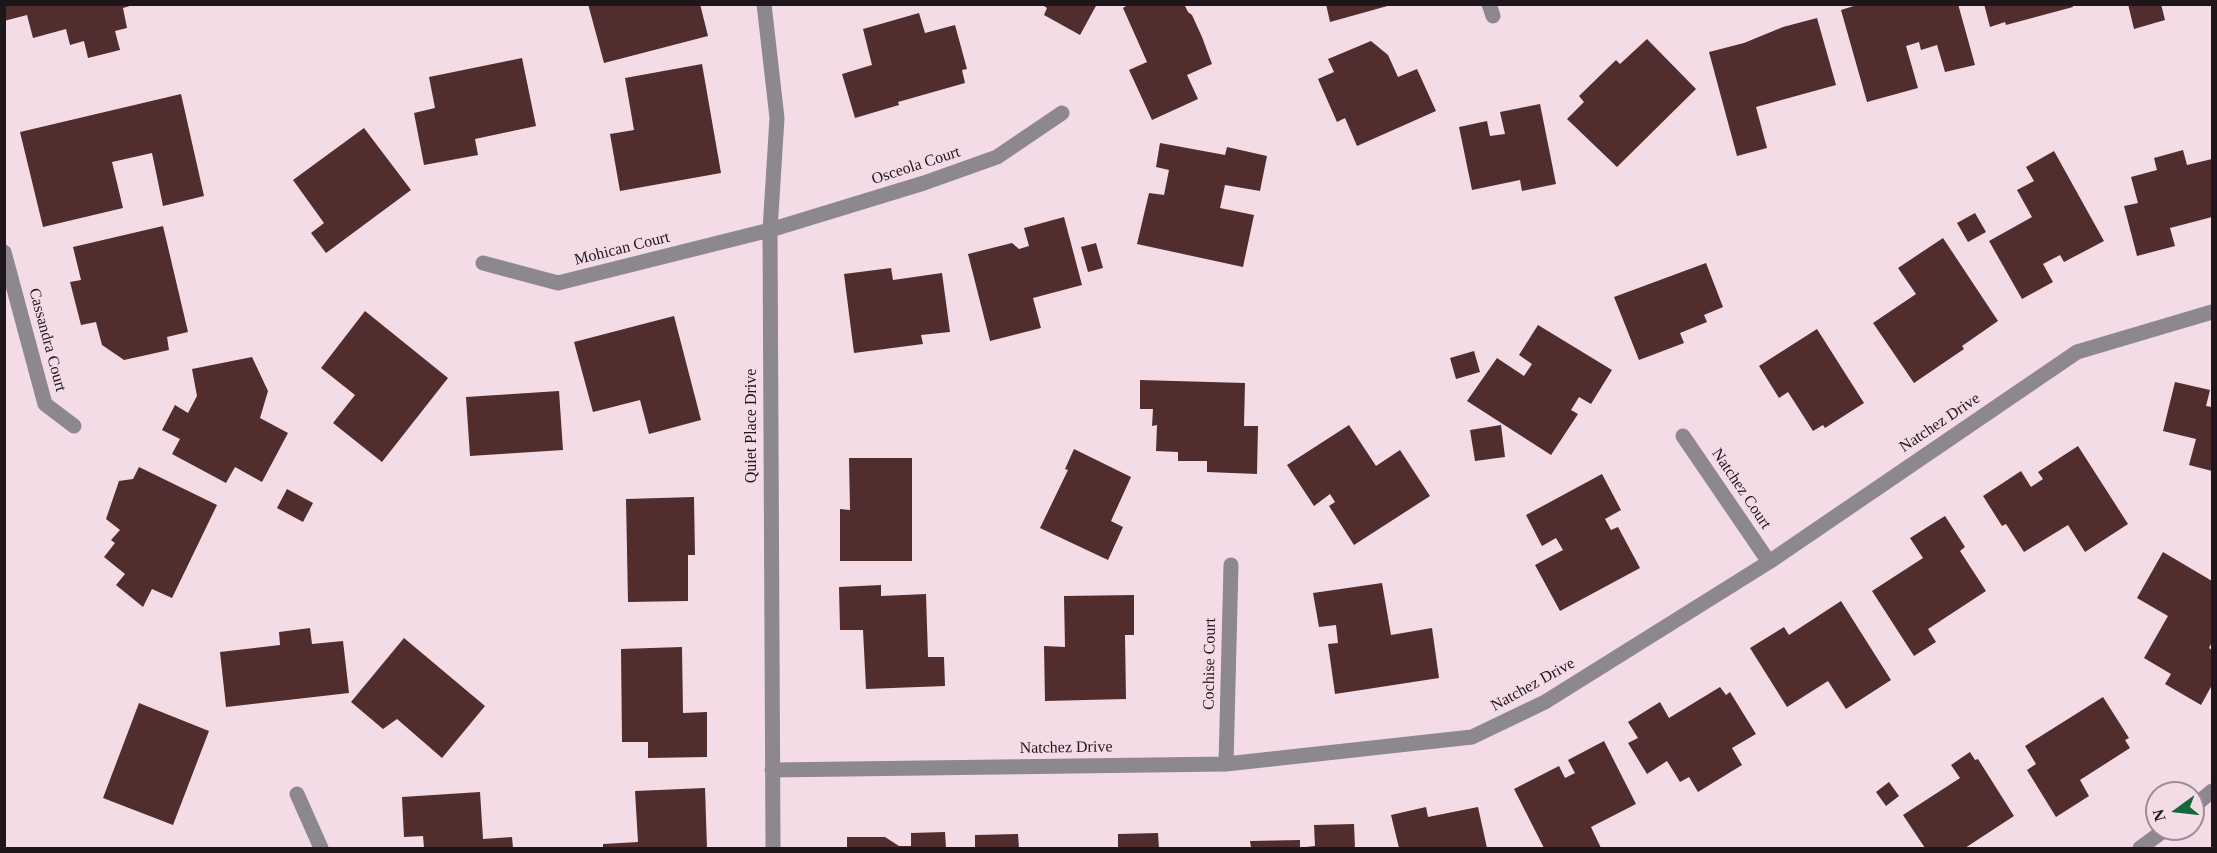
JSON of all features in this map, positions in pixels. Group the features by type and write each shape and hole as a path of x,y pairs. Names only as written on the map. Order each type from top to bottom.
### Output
{"street":[{"name":"Quiet Place Drive","path":"764,4 777,118 770,230 773,849"},
{"name":"Osceola Court","path":"770,230 924,183 997,157 1062,113"},
{"name":"Mohican Court","path":"483,263 558,283 770,230"},
{"name":"Cassandra Court","path":"4,252 45,404 74,426"},
{"name":"Natchez Drive","path":"772,770 1226,764 1472,737 1545,702 1769,562 2077,352 2212,312"},
{"name":"Natchez Court","path":"1683,436 1769,562"},
{"name":"Cochise Court","path":"1226,764 1231,565"},
{"path":"297,794 321,849"}],"building":[{"path":"4,4 133,5 123,8 127,28 115,31 120,50 88,58 84,41 70,45 66,29 33,38 27,15 4,21"},
{"path":"588,4 700,4 708,36 604,63"},
{"path":"1041,4 1097,4 1080,35 1044,15 1047,8"},
{"path":"1129,4 1184,4 1192,15 1212,64 1187,75 1198,99 1152,120 1129,70 1147,62 1123,8"},
{"path":"1326,4 1391,4 1391,5 1330,22"},
{"path":"1860,4 1958,4 1975,65 1945,72 1937,45 1921,50 1919,42 1906,46 1918,88 1867,102 1841,10"},
{"path":"1984,4 2072,4 2073,7 2006,25 2005,22 1990,27"},
{"path":"2128,4 2161,4 2165,20 2134,29"},
{"path":"919,13 925,33 955,25 967,69 962,70 965,83 898,102 899,105 855,118 842,74 872,65 863,29"},
{"path":"1817,18 1836,85 1756,107 1767,148 1737,156 1709,52 1744,43 1783,27"},
{"path":"1647,39 1696,89 1617,167 1567,119 1584,102 1579,96 1616,60 1620,64"},
{"path":"1371,41 1388,55 1398,77 1417,69 1436,111 1357,146 1345,118 1337,122 1318,79 1334,72 1328,59"},
{"path":"522,58 536,126 475,139 478,155 424,165 414,113 435,108 429,77"},
{"path":"702,64 721,173 620,191 610,134 634,130 625,78"},
{"path":"181,94 204,196 163,206 152,153 112,162 123,208 43,227 20,132"},
{"path":"1540,104 1556,184 1522,191 1520,180 1472,190 1459,127 1487,121 1490,136 1505,134 1500,112"},
{"path":"364,128 411,190 326,253 311,233 324,223 293,180"},
{"path":"1160,143 1225,155 1227,147 1267,156 1260,191 1225,185 1220,208 1254,215 1243,267 1137,244 1149,193 1164,195 1169,170 1156,167"},
{"path":"2183,150 2187,165 2212,159 2212,217 2170,228 2175,246 2137,256 2124,206 2138,203 2131,177 2157,170 2154,158"},
{"path":"2054,151 2104,241 2064,262 2060,255 2043,264 2053,282 2022,299 1989,241 2032,217 2017,190 2034,181 2026,167"},
{"path":"1975,213 1986,232 1968,242 1957,223"},
{"path":"1064,217 1082,285 1033,298 1041,328 990,341 968,254 1012,243 1019,249 1029,246 1024,228"},
{"path":"163,226 188,332 167,337 169,350 124,360 102,345 96,322 81,325 70,282 81,280 73,247"},
{"path":"1943,238 1998,321 1962,346 1964,349 1914,383 1873,323 1916,294 1898,268"},
{"path":"1096,243 1103,268 1088,272 1081,247"},
{"path":"1706,263 1723,307 1704,315 1707,322 1680,333 1684,343 1639,360 1614,297"},
{"path":"891,268 893,280 942,273 950,332 921,335 923,344 854,353 844,274"},
{"path":"365,311 448,378 382,462 333,423 355,395 321,368"},
{"path":"674,316 701,420 649,434 640,400 593,412 574,342"},
{"path":"1538,325 1612,370 1591,404 1579,397 1571,410 1578,414 1551,455 1467,401 1497,358 1524,376 1532,364 1519,355"},
{"path":"1817,329 1864,403 1825,428 1823,425 1813,431 1788,392 1779,398 1759,366"},
{"path":"1474,351 1480,372 1456,379 1450,358"},
{"path":"252,357 268,391 260,418 288,433 262,482 235,467 226,483 172,454 180,439 162,430 175,405 188,413 197,396 192,369"},
{"path":"1140,380 1245,383 1244,426 1258,426 1257,474 1207,472 1207,461 1178,461 1178,452 1156,451 1157,425 1152,426 1153,409 1140,409"},
{"path":"2175,382 2210,390 2206,406 2212,407 2212,471 2189,465 2196,439 2163,431"},
{"path":"559,391 563,450 470,456 466,397"},
{"path":"1349,425 1376,466 1400,450 1430,496 1354,545 1329,506 1335,502 1330,494 1314,506 1287,465"},
{"path":"1501,425 1505,457 1475,461 1470,430"},
{"path":"2078,446 2128,524 2085,552 2068,525 2024,552 2006,524 2002,526 1983,496 2021,471 2031,487 2043,479 2038,472"},
{"path":"1074,449 1131,477 1111,521 1123,527 1108,560 1040,528 1068,470 1065,469"},
{"path":"849,458 912,458 912,561 840,561 840,509 850,510"},
{"path":"139,467 217,505 172,598 152,589 143,607 116,585 125,574 104,557 115,543 111,540 120,530 106,519 119,481 133,479"},
{"path":"1602,474 1621,510 1605,519 1611,530 1618,527 1640,568 1560,611 1535,565 1563,550 1556,538 1542,546 1526,515"},
{"path":"287,489 313,503 303,522 277,508"},
{"path":"694,497 695,555 688,555 688,601 628,602 626,499"},
{"path":"1945,516 1965,547 1960,551 1986,591 1928,629 1936,642 1914,656 1872,591 1923,558 1910,538"},
{"path":"2163,552 2212,581 2212,642 2209,648 2212,650 2212,685 2201,705 2165,684 2171,674 2144,658 2168,616 2137,598"},
{"path":"1382,583 1391,635 1432,628 1439,678 1335,694 1328,644 1338,643 1336,625 1319,627 1313,593"},
{"path":"881,585 881,596 926,594 928,657 944,657 945,686 866,689 863,630 840,630 839,587"},
{"path":"1134,595 1134,635 1125,635 1126,699 1045,701 1044,646 1065,647 1064,596"},
{"path":"1841,601 1891,680 1846,709 1828,681 1787,707 1750,648 1784,627 1789,635"},
{"path":"310,628 312,644 343,641 349,693 226,707 220,652 280,645 279,632"},
{"path":"404,638 485,706 442,758 397,719 383,729 351,702"},
{"path":"682,647 683,713 707,712 707,757 648,758 648,742 622,742 621,649"},
{"path":"1720,687 1726,695 1730,692 1756,734 1732,748 1742,765 1698,792 1689,777 1680,782 1667,761 1647,774 1628,743 1638,738 1628,722 1660,702 1669,718"},
{"path":"2103,697 2129,738 2125,740 2130,748 2080,780 2089,796 2056,817 2027,770 2036,764 2025,746"},
{"path":"139,703 209,731 173,825 103,798"},
{"path":"1604,741 1636,804 1591,827 1601,848 1544,848 1514,789 1559,766 1565,778 1575,773 1568,760"},
{"path":"1970,752 1975,760 1978,759 2014,816 1965,848 1925,848 1903,815 1960,778 1951,765"},
{"path":"1889,782 1899,796 1886,806 1876,792"},
{"path":"705,788 707,848 603,848 603,844 638,842 635,791"},
{"path":"480,792 483,839 512,837 513,848 424,848 423,836 404,837 402,797"},
{"path":"1426,807 1428,817 1478,807 1487,848 1399,848 1391,815"},
{"path":"1354,824 1355,848 1306,848 1315,846 1314,825"},
{"path":"945,832 946,848 847,848 847,837 885,837 899,846 911,846 911,833"},
{"path":"1158,833 1159,848 1118,848 1118,834"},
{"path":"1018,834 1019,848 975,848 975,835"},
{"path":"1300,840 1300,848 1251,848 1250,841"}]}
